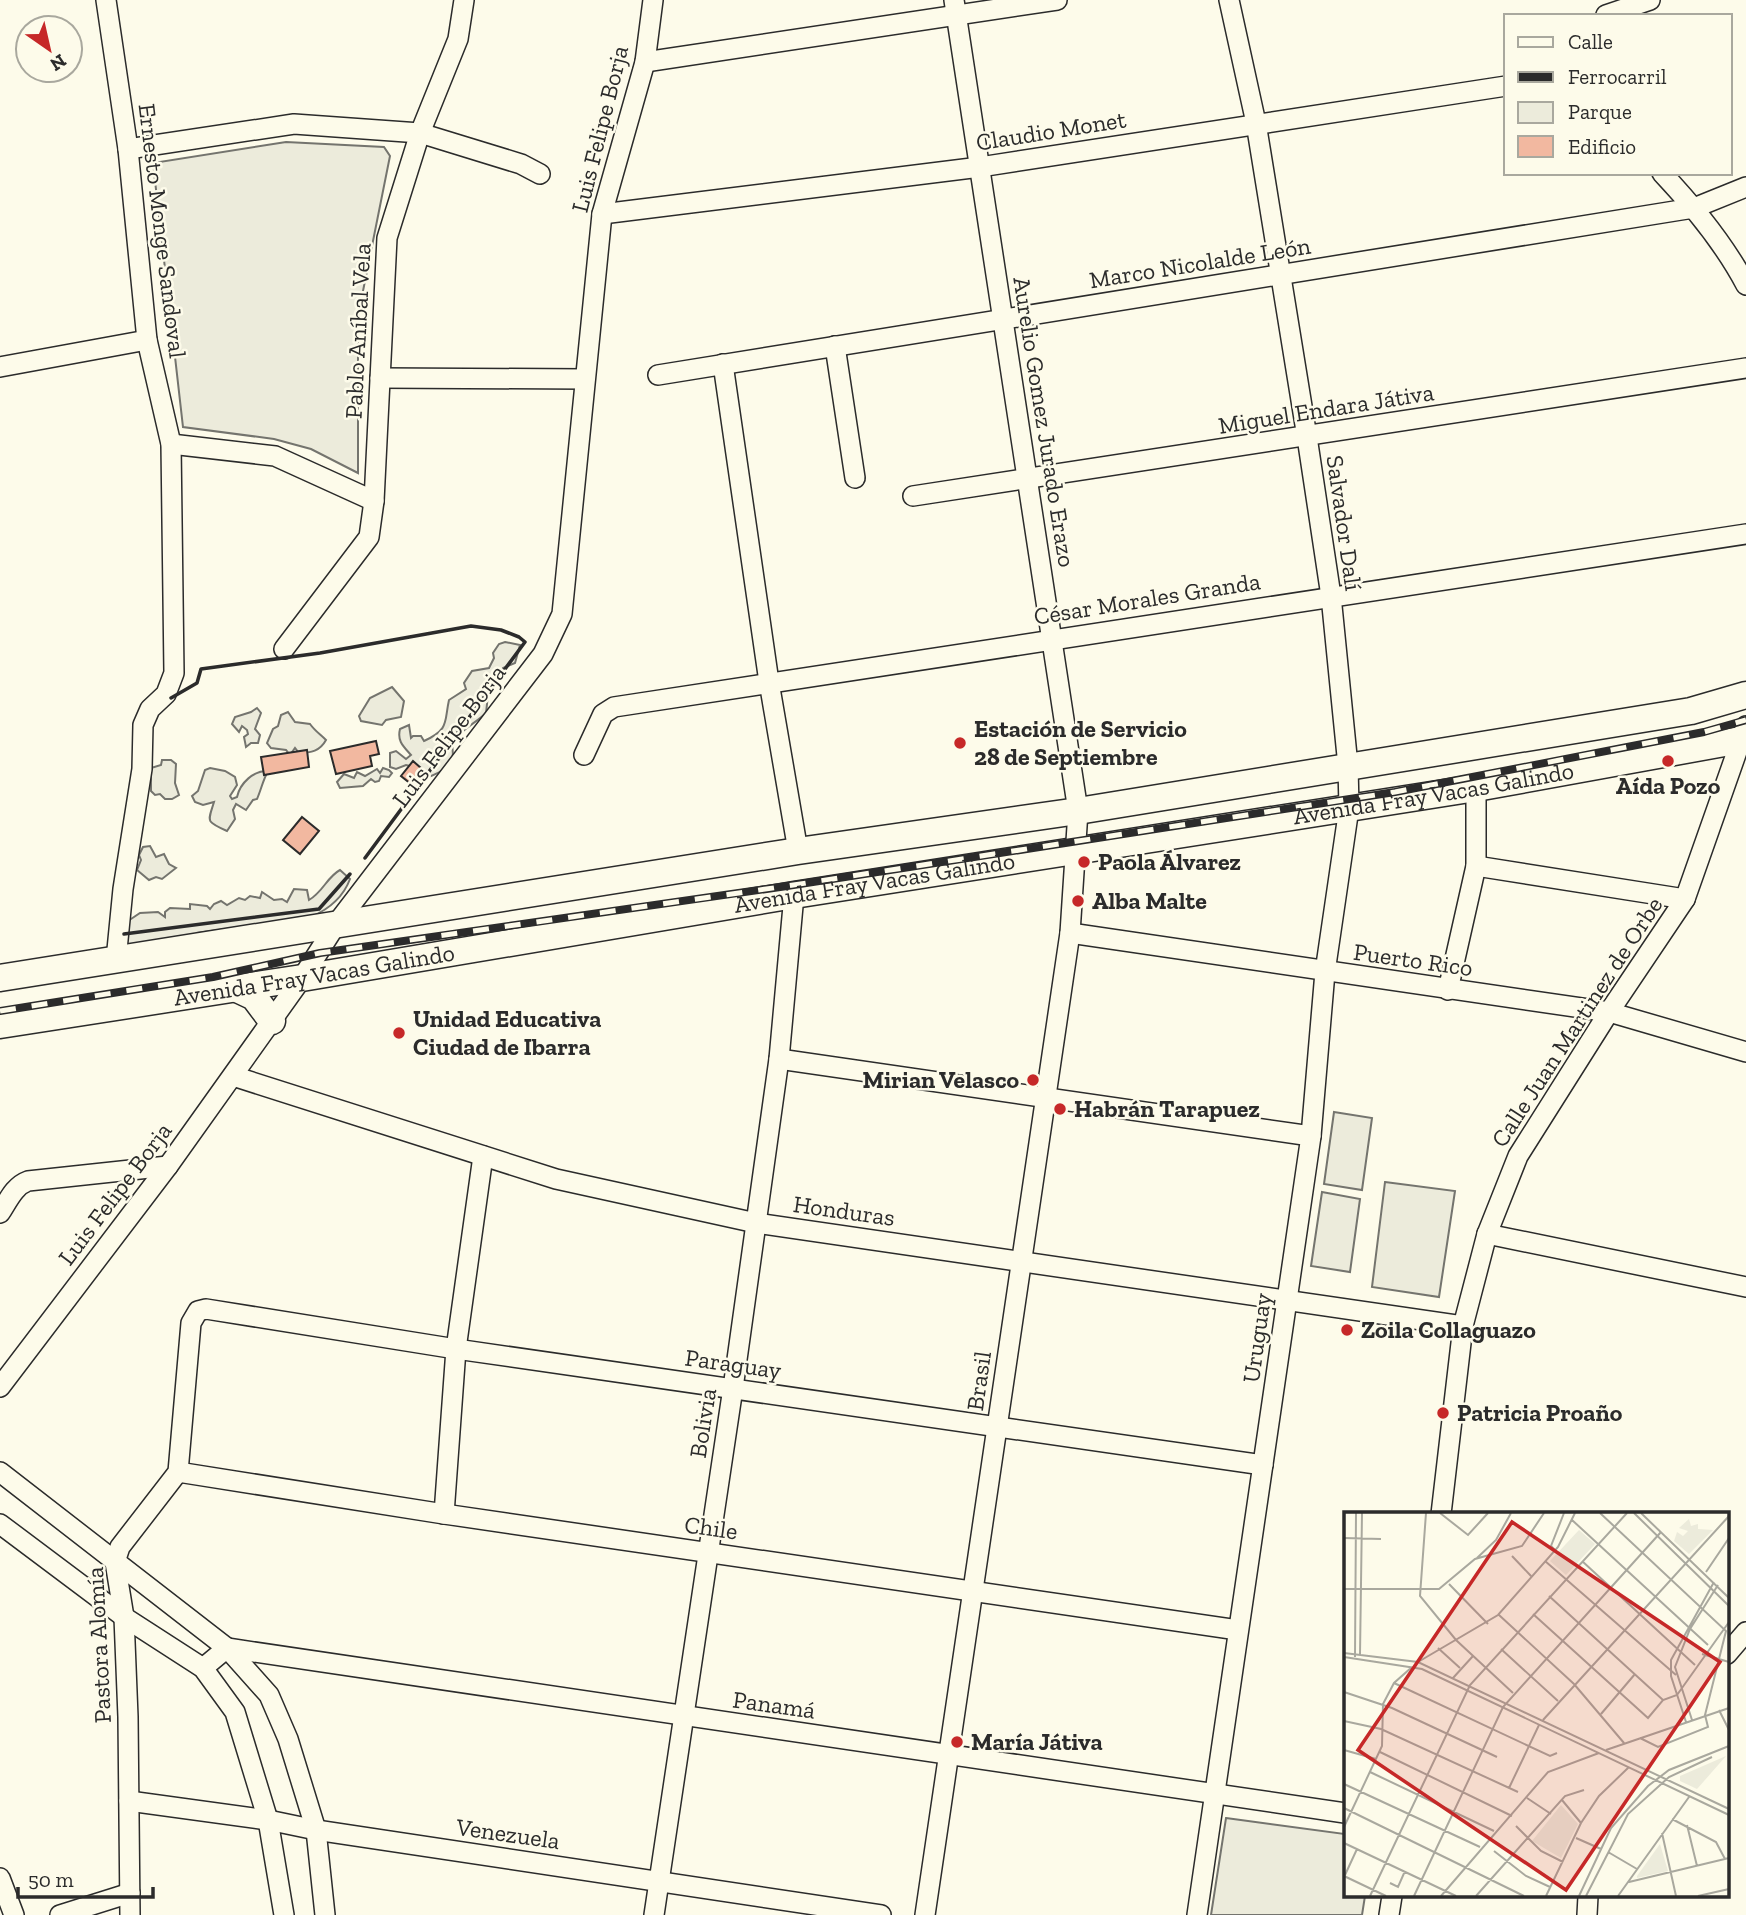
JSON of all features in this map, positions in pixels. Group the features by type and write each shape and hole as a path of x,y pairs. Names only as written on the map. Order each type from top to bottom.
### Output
{"main road":[{"name":"Avenida Fray Vacas Galindo","path":"0,978 798,851 1078,811 1691,711 1746,695"},
{"name":"Avenida Fray Vacas Galindo","path":"0,1025 237,989 794,895 1076,853 1476,788 1745,735"},
{"path":"237,989 254,997 272,1021"}],"street":[{"name":"Ernesto Monge Sandoval","path":"106,0 128,149 147,340 171,444 174,673 166,694 150,709 143,725 142,769 123,889 116,960"},
{"name":"Pablo Aníbal Vela","path":"284,649 369,537 374,501 387,238 420,133 458,39 464,0"},
{"name":"Luis Felipe Borja","path":"0,1387 168,1166 302,978 337,923 543,654 562,614 601,214 646,62 653,0"},
{"path":"646,62 955,8 1057,0"},
{"name":"Salvador Dalí","path":"1229,0 1256,123 1307,437 1331,596 1348,766"},
{"path":"1609,14 1650,0"},
{"name":"Aurelio Gomez Jurado Erazo","path":"955,8 1078,811 1076,853"},
{"name":"Claudio Monet","path":"601,214 980,167 1504,86"},
{"path":"128,149 294,124 420,133 521,164 540,174"},
{"path":"1664,175 1694,208 1736,266 1746,285"},
{"name":"Marco Nicolalde León","path":"658,374 1694,208 1746,187"},
{"path":"0,367 147,340"},
{"path":"835,346 855,478"},
{"path":"723,364 769,682 798,851"},
{"name":"Miguel Endara Játiva","path":"914,496 1746,368"},
{"path":"380,378 585,379"},
{"path":"171,444 275,456 374,501"},
{"name":"César Morales Granda","path":"584,755 603,714 614,707 1746,534"},
{"name":"Calle Juan Martinez de Orbe","path":"1441,1512 1463,1326 1487,1234 1518,1156 1685,899 1745,735"},
{"name":"Uruguay","path":"1196,1915 1311,1136 1325,972 1349,808 1348,766"},
{"path":"1448,989 1476,866 1476,788"},
{"name":"Brasil","path":"925,1915 1070,933 1076,853"},
{"path":"1476,866 1685,899"},
{"name":"Bolivia","path":"654,1915 779,1059 794,895"},
{"name":"Puerto Rico","path":"1070,933 1609,1013 1746,1052"},
{"path":"779,1059 1311,1136"},
{"name":"Honduras","path":"233,1076 556,1179 756,1223 1463,1326"},
{"path":"444,1514 456,1349 483,1156"},
{"path":"0,1213 21,1183 28,1181 168,1166"},
{"path":"1487,1234 1746,1287"},
{"name":"Paraguay","path":"178,1472 191,1323 198,1311 206,1309 456,1349 1263,1465"},
{"path":"0,1472 227,1648 269,1695 288,1740 316,1830 325,1915"},
{"name":"Chile","path":"178,1472 444,1514 1238,1630"},
{"name":"Pastora Alomía","path":"130,1915 124,1617 115,1562 120,1547 178,1472"},
{"path":"0,1524 124,1617 203,1668 235,1712 268,1819 284,1915"},
{"path":"1728,1653 1746,1632"},
{"path":"203,1668 227,1648"},
{"name":"Panamá","path":"227,1648 1344,1814"},
{"name":"Venezuela","path":"129,1801 268,1819 316,1830 881,1915"},
{"path":"0,1878 14,1915"},
{"path":"60,1915 130,1894"}],"green space":[{"path":"286,142 384,147 390,156 358,316 358,473 311,449 274,439 183,427 153,163"},
{"path":"505,642 520,645 515,663 503,668 499,678 489,686 486,713 456,738 452,759 444,770 421,779 415,767 390,767 390,753 396,751 406,759 411,755 400,740 400,729 409,725 411,738 421,736 424,741 438,733 444,724 449,700 466,689 464,683 472,671 489,668 494,658 493,653 499,644"},
{"path":"392,687 404,701 401,717 386,720 382,725 361,721 359,716 370,698"},
{"path":"257,708 261,713 255,729 260,735 258,743 251,743 246,747 244,737 248,734 247,730 242,726 239,732 232,724 235,717"},
{"path":"288,712 295,722 310,724 326,740 321,747 303,753 299,753 295,748 290,755 286,750 271,748 267,743 273,729 278,726 281,715"},
{"path":"162,760 171,760 176,764 175,783 179,795 172,799 165,799 151,791 151,768 161,765"},
{"path":"210,768 225,771 235,777 237,785 230,796 232,799 237,797 248,778 268,771 257,799 253,800 246,810 236,804 233,810 235,819 227,831 210,820 214,802 203,805 195,802 192,796 198,791 205,770"},
{"path":"383,768 392,773 389,777 381,776 379,781 375,782 371,779 363,786 340,788 337,782 344,774 354,778 357,772 365,776 377,769 380,773"},
{"path":"150,846 156,857 164,854 169,864 176,868 162,879 156,877 149,880 137,870 143,847"},
{"path":"340,870 350,879 343,892 329,907 311,917 197,933 195,938 123,945 128,921 140,913 158,912 165,917 165,912 170,908 190,909 190,904 207,906 210,909 221,901 227,905 239,898 260,898 262,892 274,900 282,899 287,902 294,889 307,890 309,900"},
{"path":"1334,1112 1372,1118 1362,1190 1324,1184"},
{"path":"1385,1182 1455,1191 1439,1297 1372,1287"},
{"path":"1322,1192 1360,1199 1350,1272 1311,1266"},
{"path":"1226,1818 1344,1834 1344,1898 1365,1898 1362,1915 1211,1915"}],"building":[{"path":"376,741 379,754 370,756 372,766 336,774 330,751"},
{"path":"307,750 309,767 264,775 261,757"},
{"path":"413,761 422,769 411,784 401,776"},
{"path":"302,817 319,831 300,854 283,840"}],"railway":[{"path":"0,1011 213,977 320,953 787,886 1395,792 1704,732 1746,720"}],"wall":[{"path":"171,698 197,683 201,669 320,653 471,626 501,630 519,637 525,642 365,858"},
{"path":"124,934 319,909 350,874"}],"place":[{"name":"Estación de Servicio 28 de Septiembre","path":"960,743"},
{"name":"Aída Pozo","path":"1668,761"},
{"name":"Paola Álvarez","path":"1084,862"},
{"name":"Alba Malte","path":"1078,901"},
{"name":"Unidad Educativa Ciudad de Ibarra","path":"399,1033"},
{"name":"Mirian Velasco","path":"1033,1080"},
{"name":"Habrán Tarapuez","path":"1060,1109"},
{"name":"Zoila Collaguazo","path":"1347,1330"},
{"name":"Patricia Proaño","path":"1443,1413"},
{"name":"María Játiva","path":"957,1742"}]}
